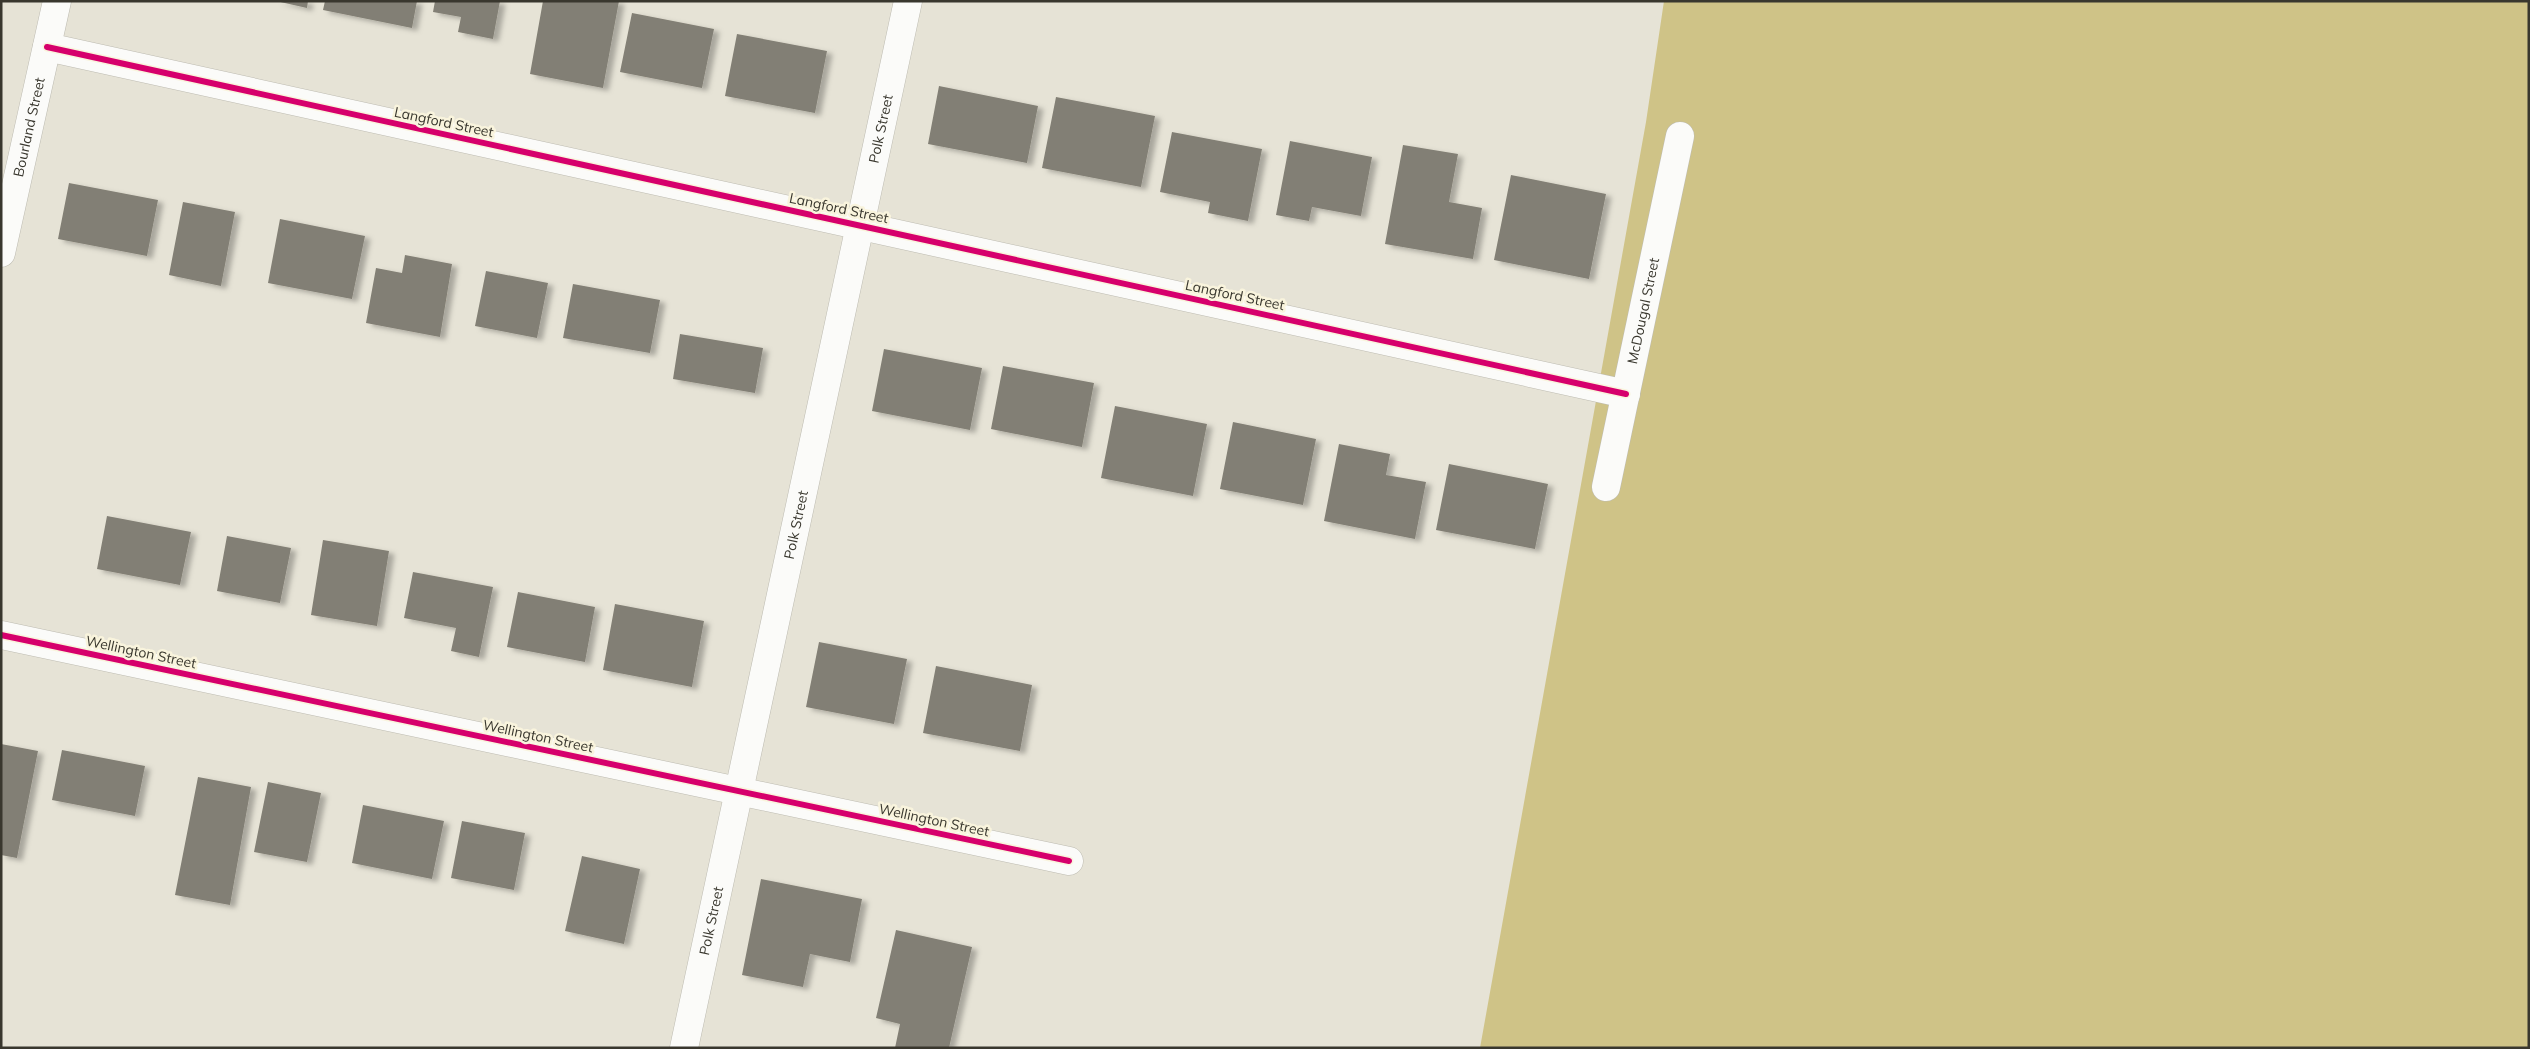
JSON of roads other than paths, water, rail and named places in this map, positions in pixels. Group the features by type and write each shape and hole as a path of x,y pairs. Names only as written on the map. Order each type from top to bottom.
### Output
{"street":[{"name":"Bourland Street","path":"1,253 57,1"},
{"name":"Polk Street","path":"684,1048 908,1"},
{"name":"Langford Street","path":"47,47 1626,394"},
{"name":"McDougal Street","path":"1606,487 1680,136"},
{"name":"Wellington Street","path":"1,635 1069,861"}]}
